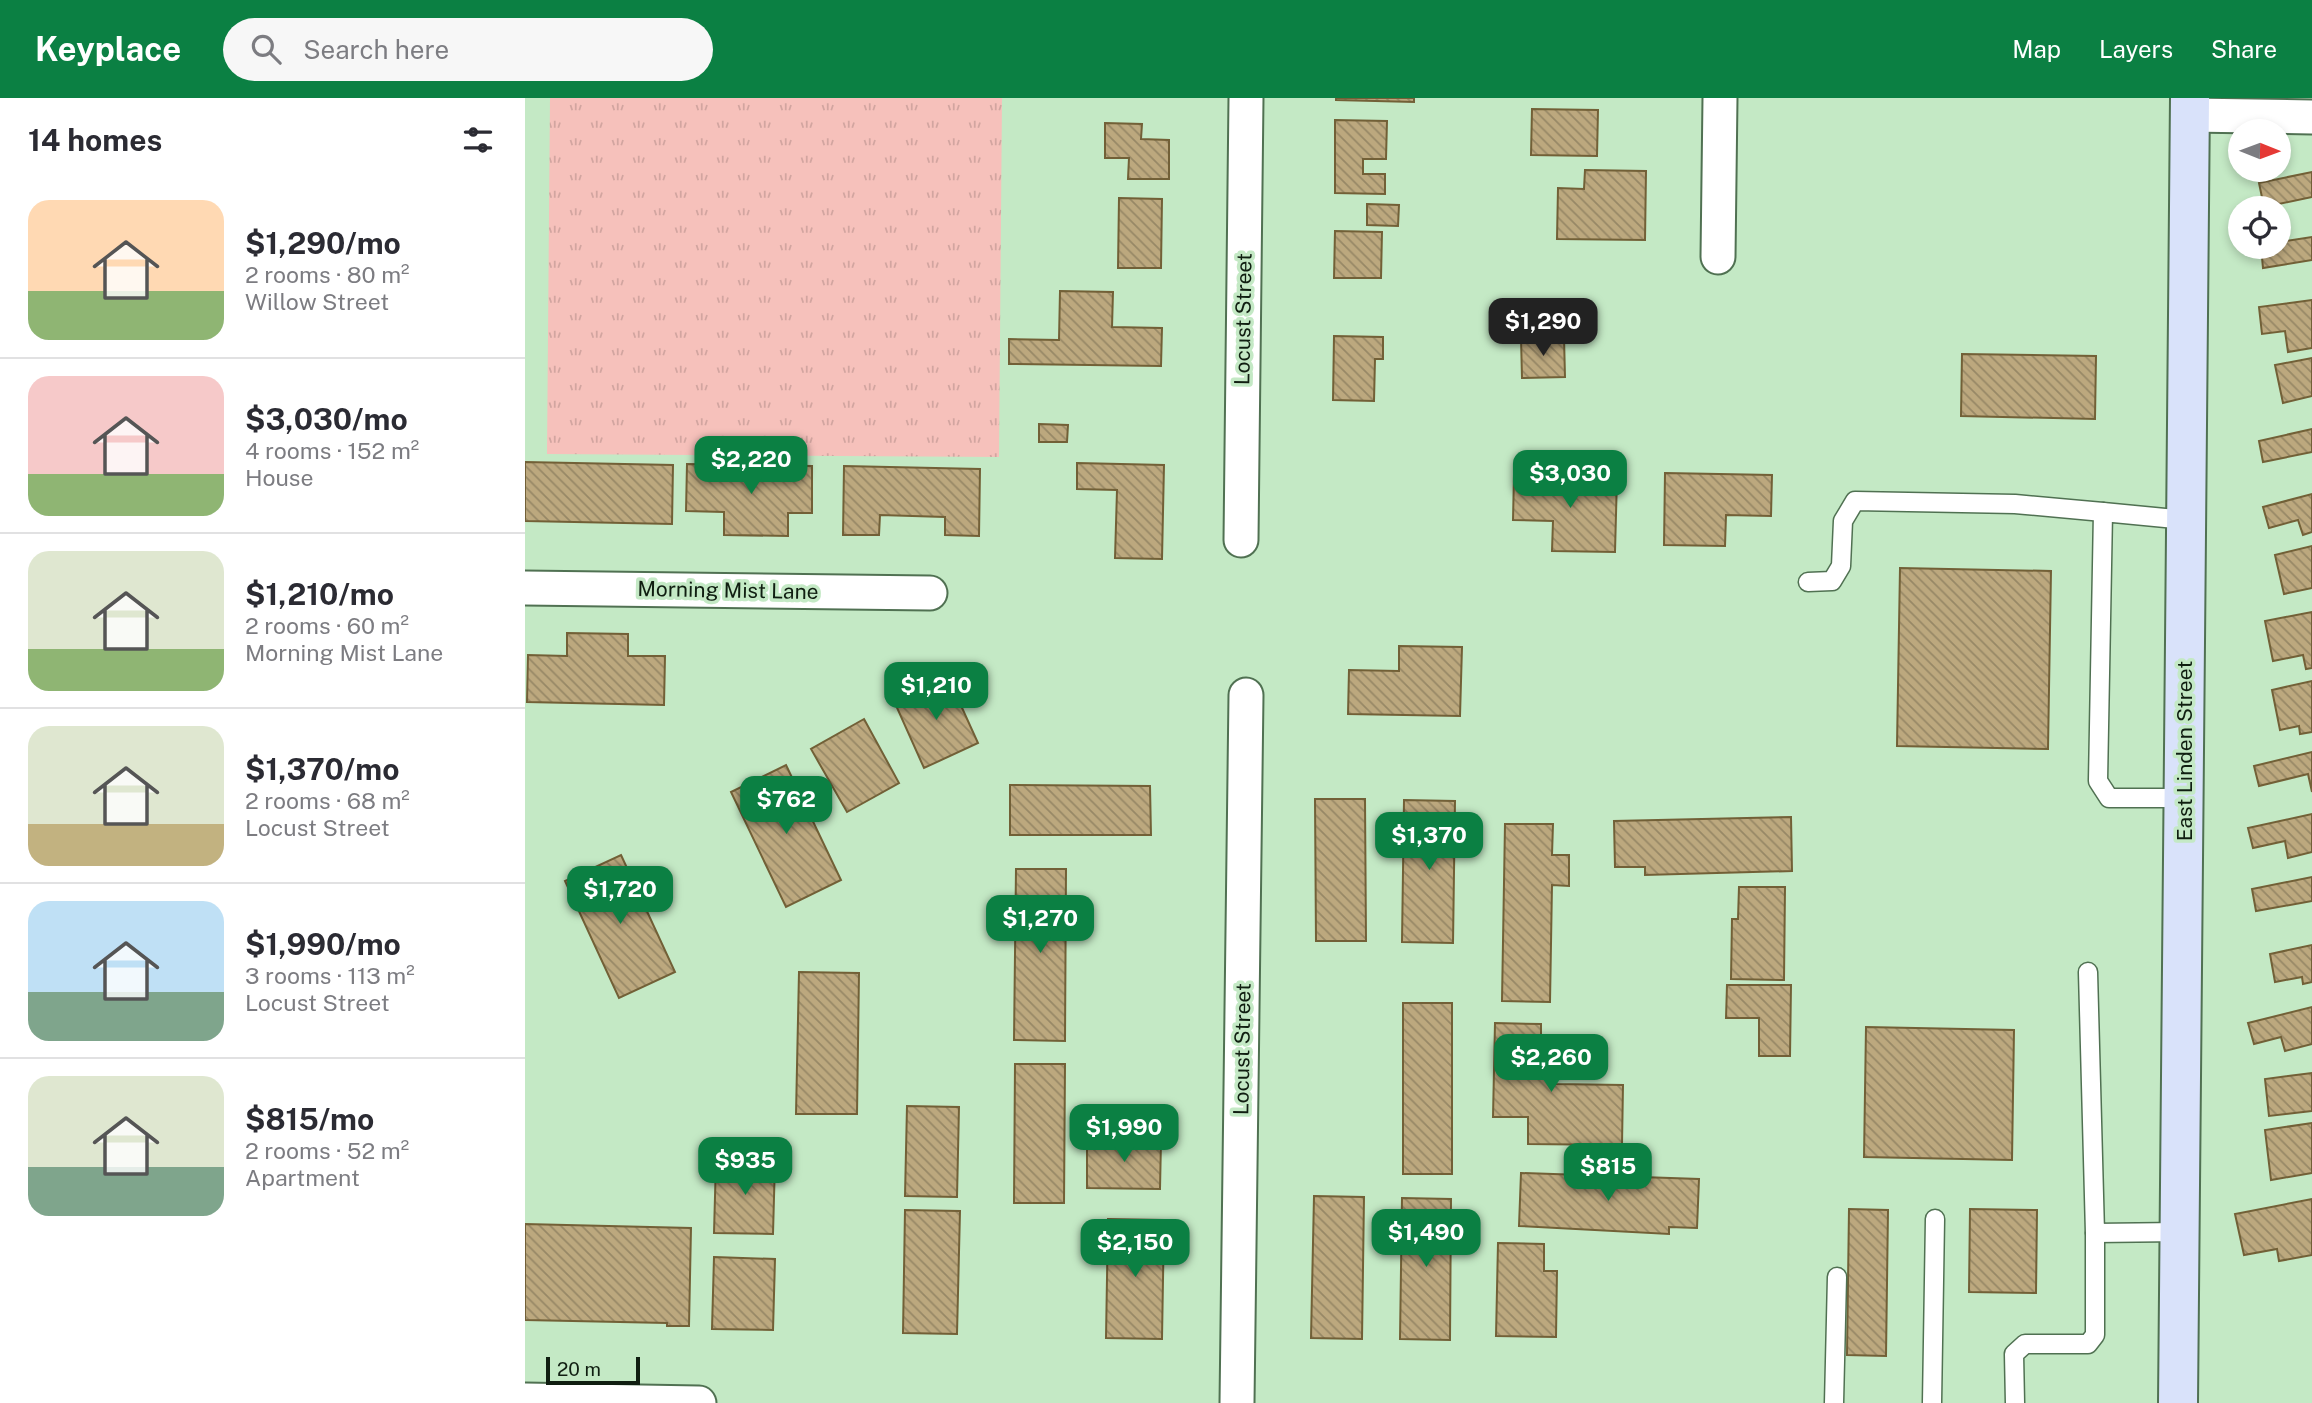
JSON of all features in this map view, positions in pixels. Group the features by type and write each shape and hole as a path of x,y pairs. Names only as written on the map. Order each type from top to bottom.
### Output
{"main road":[{"name":"East Linden Street","path":"2178,1403 2190,106"}],"street":[{"name":"Locust Street","path":"1241,540 1246,98"},
{"path":"1718,257 1720,98"},
{"path":"2190,106 2312,117"},
{"name":"Morning Mist Lane","path":"525,588 930,593"},
{"name":"Locust Street","path":"1237,1403 1246,695"},
{"path":"525,1400 699,1403"}],"lane":[{"path":"1808,582 1832,581 1841,566 1843,521 1855,502 2015,504 2186,520"},
{"path":"2103,512 2098,781 2109,798 2184,798"},
{"path":"2015,1403 2014,1354 2025,1344 2088,1343 2095,1335 2088,972"},
{"path":"1932,1403 1935,1219"},
{"path":"2095,1233 2180,1232"},
{"path":"1834,1403 1837,1277"}],"green space":[{"path":"550,98 1002,98 999,457 547,454"}],"building":[{"path":"1414,98 1414,102 1336,100"},
{"path":"1532,109 1598,110 1597,156 1531,155"},
{"path":"1335,120 1387,121 1386,159 1363,159 1363,174 1385,174 1385,194 1335,193"},
{"path":"1105,123 1142,124 1141,139 1169,140 1169,179 1128,179 1129,158 1105,158"},
{"path":"1585,170 1646,171 1645,240 1557,239 1558,188 1584,189"},
{"path":"2312,172 2312,197 2291,201 2291,196 2262,196 2259,183 2291,182 2291,176"},
{"path":"1119,198 1162,199 1161,268 1118,268"},
{"path":"1367,204 1399,205 1398,226 1367,225"},
{"path":"1335,231 1382,232 1381,278 1334,278"},
{"path":"2312,237 2312,260 2263,268 2262,259 2291,259 2291,240"},
{"path":"1060,291 1113,292 1112,327 1162,328 1161,366 1009,364 1009,339 1059,340"},
{"path":"2312,300 2312,348 2288,352 2285,331 2262,334 2259,307"},
{"path":"1334,336 1383,337 1383,359 1375,359 1374,401 1333,400"},
{"path":"1564,337 1565,377 1522,378 1521,338"},
{"path":"1962,354 2096,356 2095,419 1961,416"},
{"path":"2312,358 2312,396 2283,403 2275,365"},
{"path":"1039,424 1068,425 1067,442 1039,442"},
{"path":"2312,429 2312,452 2263,462 2259,441"},
{"path":"525,462 673,465 672,524 525,521"},
{"path":"1077,463 1164,465 1162,559 1115,558 1117,490 1077,489"},
{"path":"687,464 812,466 812,513 788,513 788,536 724,535 724,512 686,511"},
{"path":"844,466 980,469 979,536 945,535 945,517 880,515 879,535 843,535"},
{"path":"1665,473 1772,475 1771,516 1726,515 1725,546 1664,545"},
{"path":"1514,475 1617,477 1615,552 1552,551 1553,521 1513,520"},
{"path":"2312,494 2312,532 2303,535 2298,520 2269,528 2263,507"},
{"path":"2312,546 2312,588 2284,594 2275,555"},
{"path":"1900,568 2051,571 2048,749 1897,746"},
{"path":"2312,612 2312,668 2306,669 2303,655 2273,661 2265,621"},
{"path":"567,633 628,634 628,656 665,656 664,705 527,702 528,655 567,656"},
{"path":"1399,646 1462,647 1460,716 1348,714 1349,670 1399,671"},
{"path":"948,677 978,743 924,768 894,701"},
{"path":"2312,681 2312,732 2300,734 2299,726 2280,730 2272,690"},
{"path":"864,719 899,783 847,812 811,749"},
{"path":"2312,752 2312,792 2308,774 2259,786 2254,766"},
{"path":"786,765 841,880 786,907 731,792"},
{"path":"1010,785 1150,786 1151,835 1010,835"},
{"path":"1315,799 1365,799 1366,941 1316,941"},
{"path":"1404,800 1455,801 1453,943 1402,942"},
{"path":"2312,814 2312,852 2288,858 2285,841 2253,848 2248,828"},
{"path":"1791,817 1792,871 1645,875 1645,867 1615,867 1614,821"},
{"path":"1505,824 1553,824 1552,855 1569,855 1569,886 1552,885 1550,1002 1502,1001"},
{"path":"621,855 675,972 619,998 565,881"},
{"path":"1016,869 1066,869 1065,1041 1014,1040"},
{"path":"2312,877 2312,901 2256,911 2252,889"},
{"path":"1739,887 1785,887 1784,980 1731,979 1732,919 1738,919"},
{"path":"2312,945 2312,982 2303,984 2302,977 2275,982 2270,954"},
{"path":"799,972 859,973 857,1114 796,1114"},
{"path":"1727,985 1791,985 1790,1056 1759,1056 1759,1018 1726,1018"},
{"path":"1403,1003 1452,1003 1452,1174 1403,1174"},
{"path":"2312,1007 2312,1044 2285,1051 2281,1037 2254,1044 2248,1023"},
{"path":"1495,1023 1541,1024 1541,1053 1556,1053 1556,1084 1623,1085 1622,1145 1528,1144 1528,1117 1493,1117"},
{"path":"1866,1027 2014,1030 2012,1160 1864,1157"},
{"path":"1015,1064 1065,1064 1064,1203 1014,1203"},
{"path":"2312,1073 2312,1111 2269,1116 2265,1079"},
{"path":"907,1106 959,1107 957,1197 905,1196"},
{"path":"2312,1123 2312,1173 2271,1180 2265,1130"},
{"path":"1087,1140 1161,1141 1160,1189 1087,1188"},
{"path":"716,1160 775,1161 773,1234 714,1233"},
{"path":"1521,1173 1699,1179 1697,1228 1669,1227 1669,1234 1519,1226"},
{"path":"1314,1196 1364,1197 1362,1339 1311,1338"},
{"path":"1402,1198 1451,1199 1450,1340 1400,1339"},
{"path":"2312,1199 2312,1255 2279,1261 2277,1249 2244,1255 2235,1214"},
{"path":"1849,1209 1888,1210 1886,1356 1847,1355"},
{"path":"1970,1209 2037,1210 2036,1293 1969,1292"},
{"path":"905,1210 960,1211 957,1334 903,1333"},
{"path":"1108,1219 1164,1220 1162,1339 1106,1338"},
{"path":"525,1224 691,1228 689,1326 667,1326 667,1323 525,1320"},
{"path":"1498,1243 1544,1244 1544,1271 1557,1271 1556,1337 1496,1336"},
{"path":"714,1257 775,1259 773,1330 712,1329"}]}
